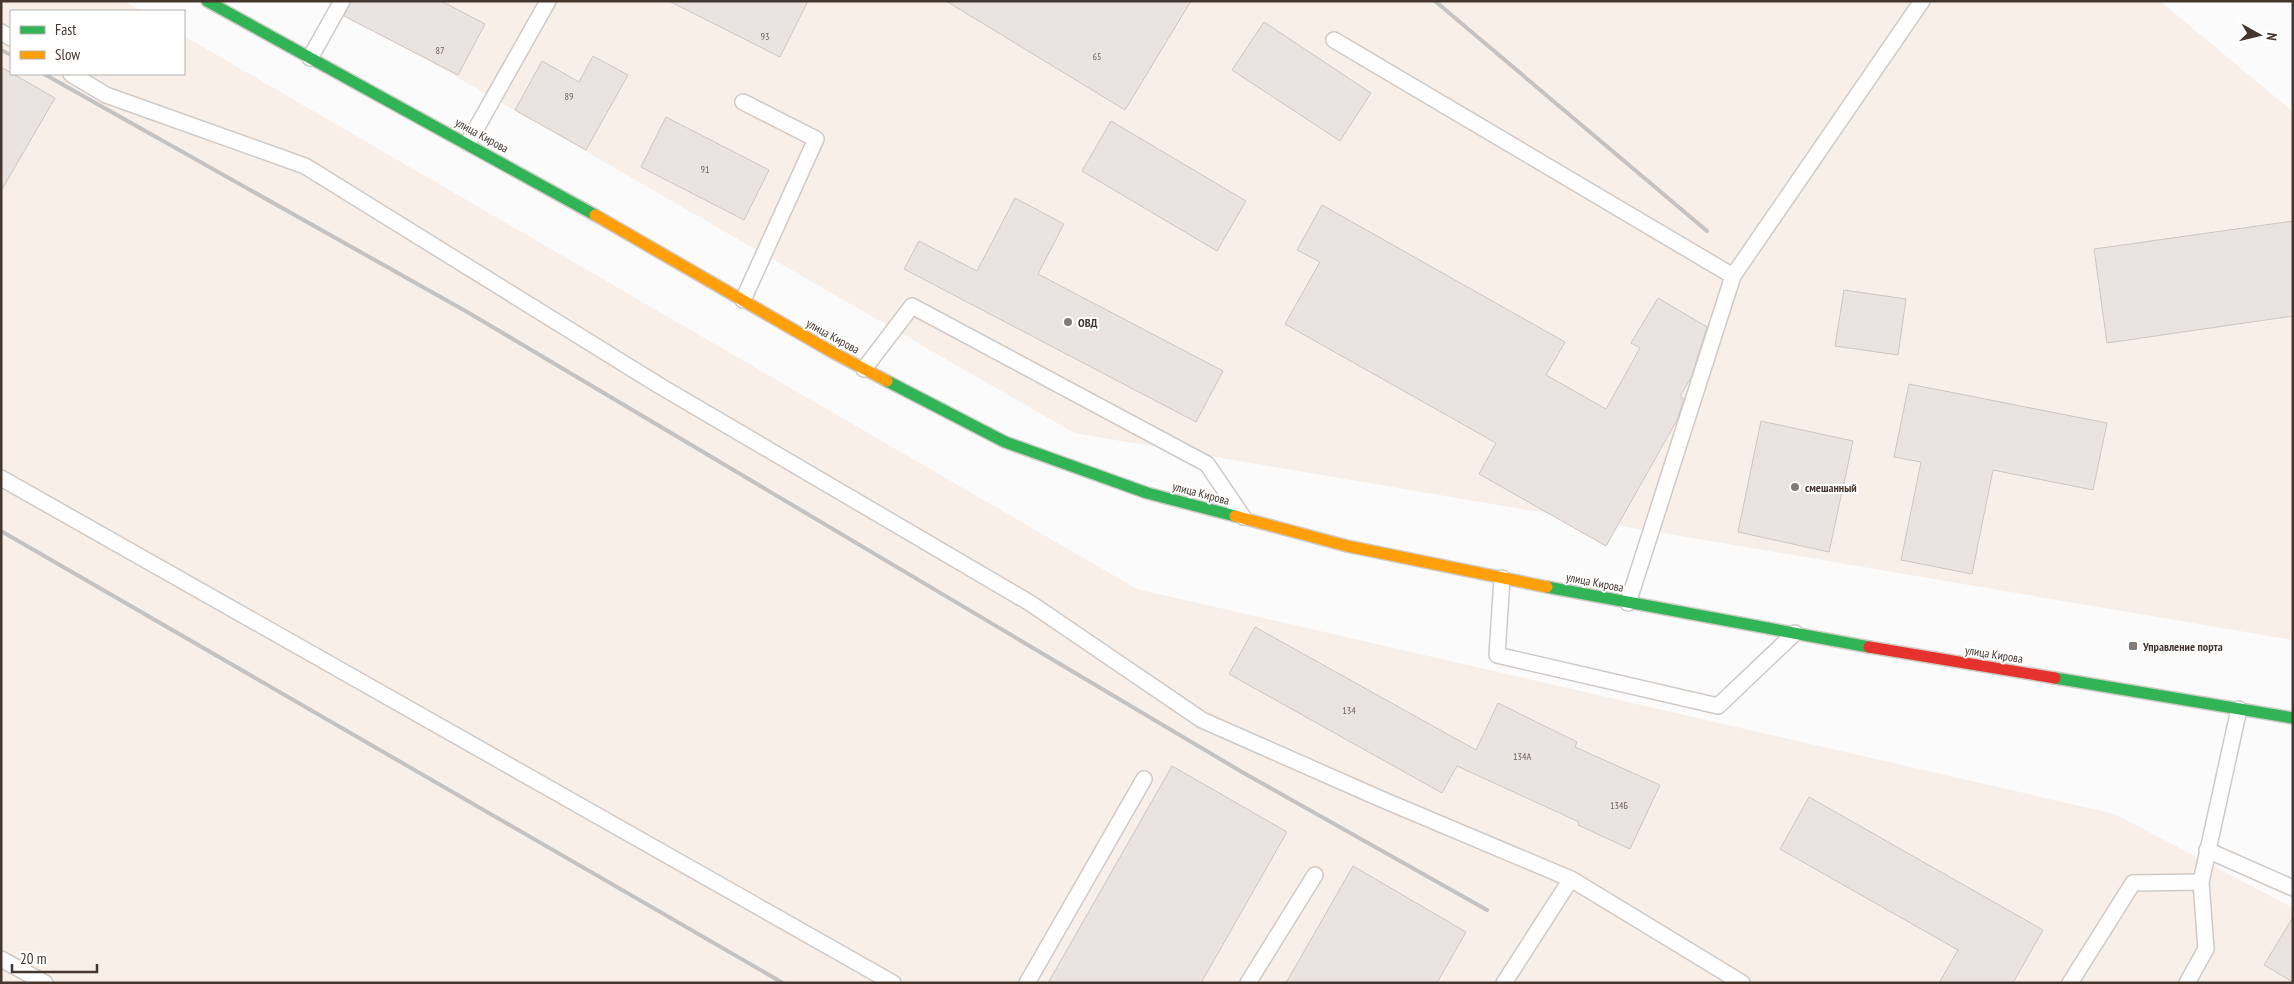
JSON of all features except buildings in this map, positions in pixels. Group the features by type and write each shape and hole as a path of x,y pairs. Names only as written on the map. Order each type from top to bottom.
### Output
{"main road":[{"name":"улица Кирова","path":"207,1 468,143 864,369 1004,442 1147,493 1348,546 1628,603 2293,718"}],"lane":[{"path":"310,58 342,1"},
{"path":"468,143 548,1"},
{"path":"1628,603 1733,276 1922,1"},
{"path":"1334,40 1733,276"},
{"path":"72,75 106,95 305,166 660,386 1030,603 1202,720 1381,799 1571,879 1742,983"},
{"path":"743,102 816,139 743,300"},
{"path":"864,369 912,306 1207,464 1244,519"},
{"path":"1,478 893,983"},
{"path":"1502,578 1497,655 1718,706 1795,633"},
{"path":"2187,983 2206,949 2201,882 2239,708"},
{"path":"1026,983 1144,779"},
{"path":"2207,850 2293,888"},
{"path":"1248,983 1315,875"},
{"path":"1504,983 1571,879"},
{"path":"2070,983 2133,883 2201,882"},
{"path":"1,959 45,983"}],"shaded area":[{"path":"1,1 124,1 139,10 10,10 10,75 185,75 185,37 1137,589 2115,814 2293,908 2293,983 1,983"},
{"path":"325,1 2160,1 2293,112 2293,640 1074,433"}],"railway":[{"path":"1435,1 1707,231"},
{"path":"1,50 10,54"},
{"path":"46,75 469,313 1242,772 1487,910"},
{"path":"1,531 783,983"}],"traffic: fast":[{"path":"207,1 595,215"},
{"path":"887,381 1005,442 1147,493 1235,516"},
{"path":"1547,587 1869,647"},
{"path":"2055,678 2293,718"}],"traffic: slow":[{"path":"595,215 832,352 887,381"},
{"path":"1235,516 1347,546 1547,587"}],"traffic: jam":[{"path":"1869,647 2055,678"}],"place":[{"name":"ОВД","path":"1068,322"},
{"name":"смешанный","path":"1795,487"},
{"name":"Управление порта","path":"2133,646"}]}
